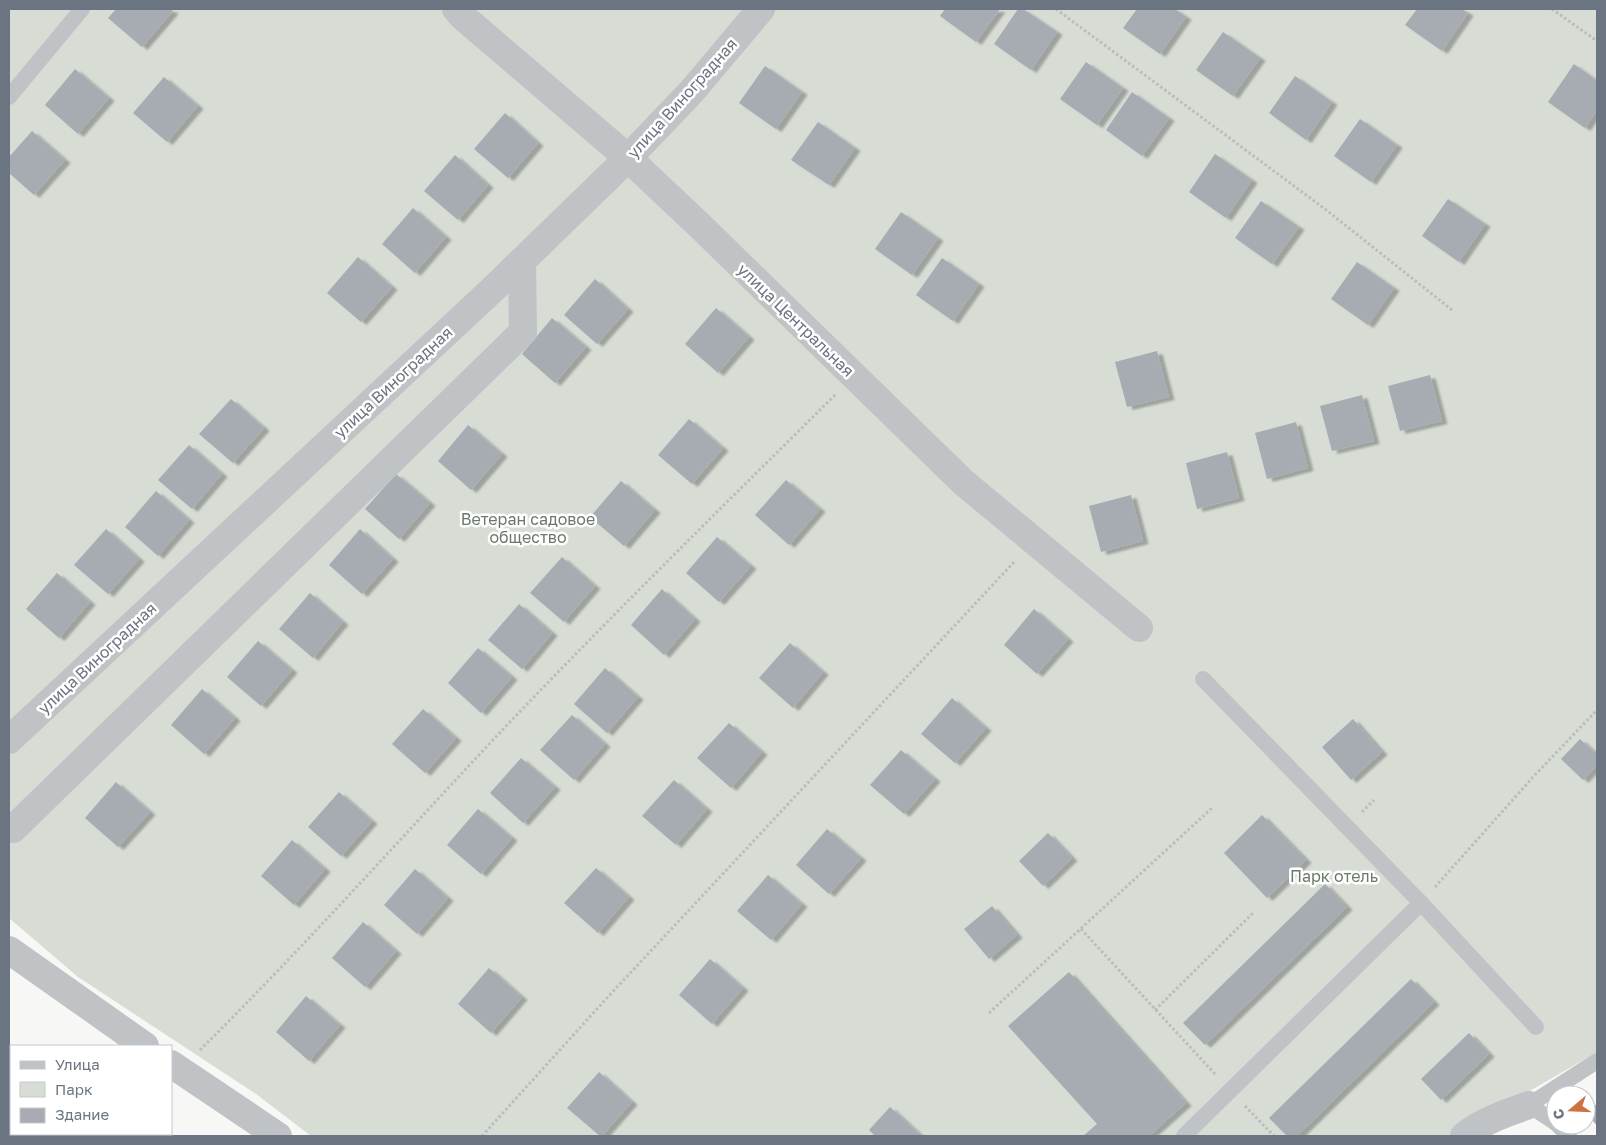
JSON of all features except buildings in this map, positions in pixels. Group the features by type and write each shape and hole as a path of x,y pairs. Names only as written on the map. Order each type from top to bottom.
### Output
{"street":[{"name":"улица Центральная","path":"456,9 628,158 963,482 1139,628"},
{"name":"улица Виноградная","path":"9,740 522,261 628,158 692,91 761,9"},
{"path":"13,829 523,332 522,261"},
{"path":"9,950 144,1045"},
{"path":"176,1067 278,1136"},
{"path":"1464,1136 1476,1127 1529,1105"}],"lane":[{"path":"9,98 82,9"},
{"path":"1203,679 1421,903 1536,1027"},
{"path":"1184,1136 1421,903"},
{"path":"1546,1117 1529,1105 1597,1061"}],"path":[{"path":"1056,9 1325,209 1452,310"},
{"path":"1552,9 1597,41"},
{"path":"176,1067 264,987 508,724 616,612 854,376"},
{"path":"482,1136 620,985 1034,541"},
{"path":"1421,903 1534,776 1597,710"},
{"path":"989,1013 1212,808"},
{"path":"1155,1010 1254,912"},
{"path":"1081,929 1274,1136"}],"green space":[{"name":"Ветеран садовое общество","path":"9,9 1597,9 1597,1052 1452,1136 311,1136 256,1094 78,977 9,918"}],"park label":[{"name":"Парк отель","path":"1334,876"}]}
